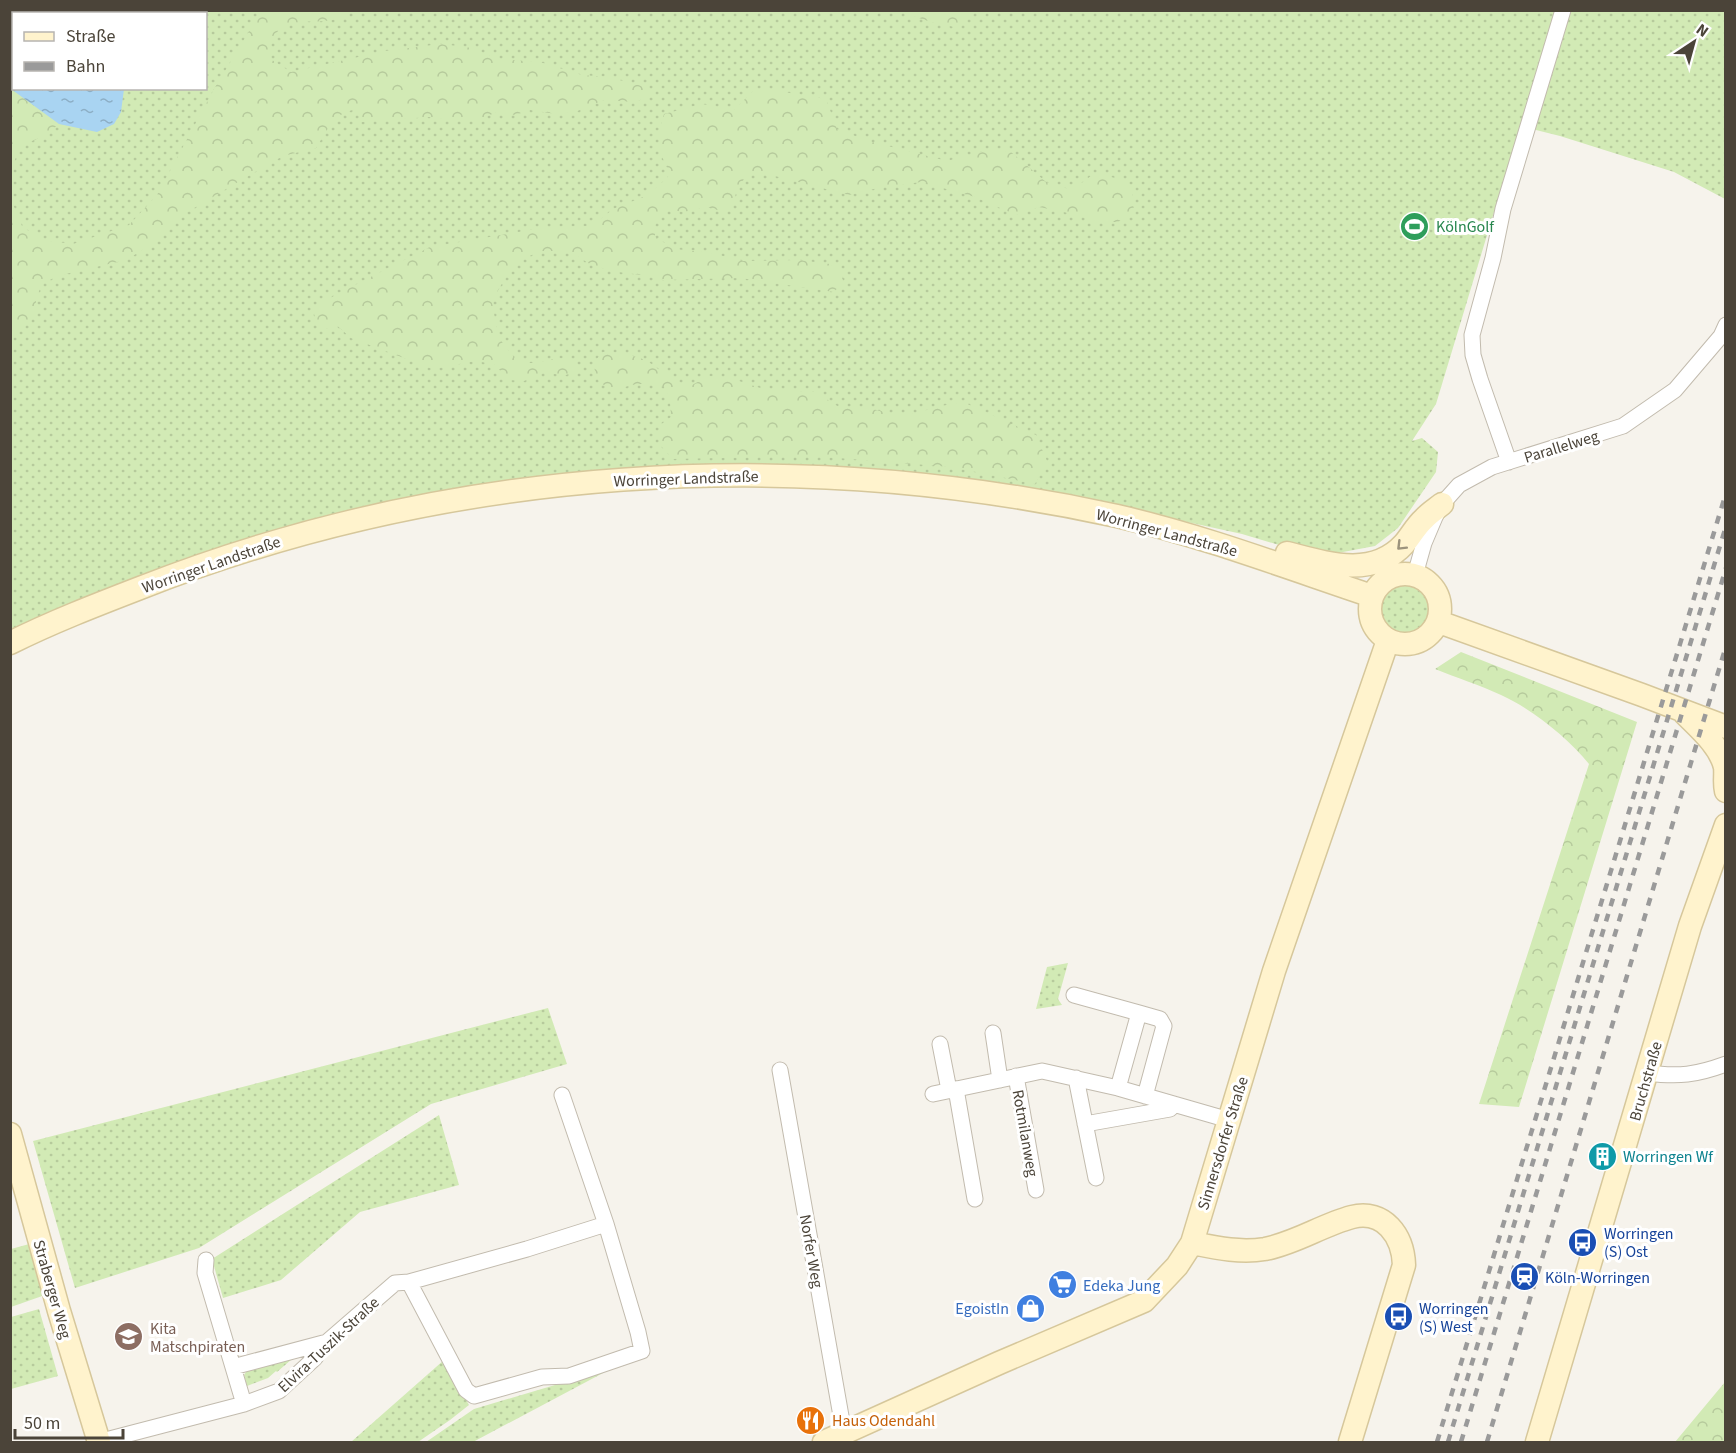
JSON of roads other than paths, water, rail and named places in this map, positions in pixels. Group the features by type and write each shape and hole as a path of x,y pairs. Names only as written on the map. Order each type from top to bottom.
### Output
{"main road":[{"name":"Worringer Landstraße","path":"10,643 71,615 213,560 282,539 395,511 461,499 602,481 744,474 877,480 1012,496 1118,517 1227,546 1372,596"},
{"path":"1227,546 1261,546 1336,564 1369,565 1387,559 1403,545 1424,518 1442,504"},
{"path":"1402,574 1415,575 1426,580 1434,588 1441,610 1439,622 1424,640 1412,644 1400,644 1388,640 1378,632 1372,621 1370,609 1372,596 1379,585 1389,577 1402,574"},
{"path":"1439,622 1725,727"},
{"name":"Sinnersdorfer Straße","path":"834,1438 999,1363 1144,1301 1177,1266 1192,1243 1274,971 1388,640"},
{"path":"1680,709 1699,727 1719,752 1725,768 1725,791"},
{"name":"Bruchstraße","path":"1537,1443 1690,926 1725,825"},
{"name":"Straberger Weg","path":"10,1134 59,1311 99,1442"},
{"path":"1192,1243 1242,1251 1266,1249 1359,1216 1386,1223 1393,1230 1402,1247 1404,1265 1350,1443"}],"street":[{"path":"1509,462 1473,355 1472,335 1493,258 1503,209 1563,10"},
{"name":"Parallelweg","path":"1415,575 1429,531 1442,504 1460,485 1492,467 1623,426 1675,390 1721,336 1725,325"},
{"path":"1074,995 1160,1019 1164,1026 1145,1096"},
{"path":"1118,1088 1139,1013"},
{"name":"Rotmilanweg","path":"993,1033 1000,1080"},
{"path":"940,1044 975,1199"},
{"path":"1647,1073 1670,1076 1701,1073 1725,1064"},
{"name":"Norfer Weg","path":"780,1070 834,1438"},
{"name":"Rotmilanweg","path":"933,1094 1042,1071 1118,1088 1229,1120"},
{"name":"Rotmilanweg","path":"1016,1076 1036,1190"},
{"path":"1076,1078 1096,1178"},
{"path":"409,1282 466,1390 474,1396 542,1377 569,1376 642,1352 606,1224 561,1095"},
{"path":"1085,1124 1170,1109 1174,1104"},
{"name":"Elvira-Tuszik-Straße","path":"99,1442 244,1404 279,1391 315,1358 327,1342 395,1283 409,1282 606,1224"},
{"path":"206,1260 205,1273 244,1404"},
{"path":"233,1367 327,1342"}],"water":[{"path":"11,10 39,11 12,12 11,89"},
{"path":"12,90 124,90 121,112 114,124 97,132 59,124"}],"railway":[{"path":"1437,1442 1726,493"},
{"path":"1448,1442 1726,526"},
{"path":"1461,1442 1726,568"},
{"path":"1487,1442 1726,646"}],"place":[{"name":"KölnGolf","path":"1415,226"},
{"name":"Worringen Wf","path":"1602,1156"},
{"name":"Worringen (S) Ost","path":"1583,1242"},
{"name":"Köln-Worringen","path":"1524,1277"},
{"name":"Edeka Jung","path":"1062,1285"},
{"name":"EgoistIn","path":"1030,1308"},
{"name":"Worringen (S) West","path":"1398,1317"},
{"name":"Kita Matschpiraten","path":"129,1337"},
{"name":"Haus Odendahl","path":"811,1420"}]}
